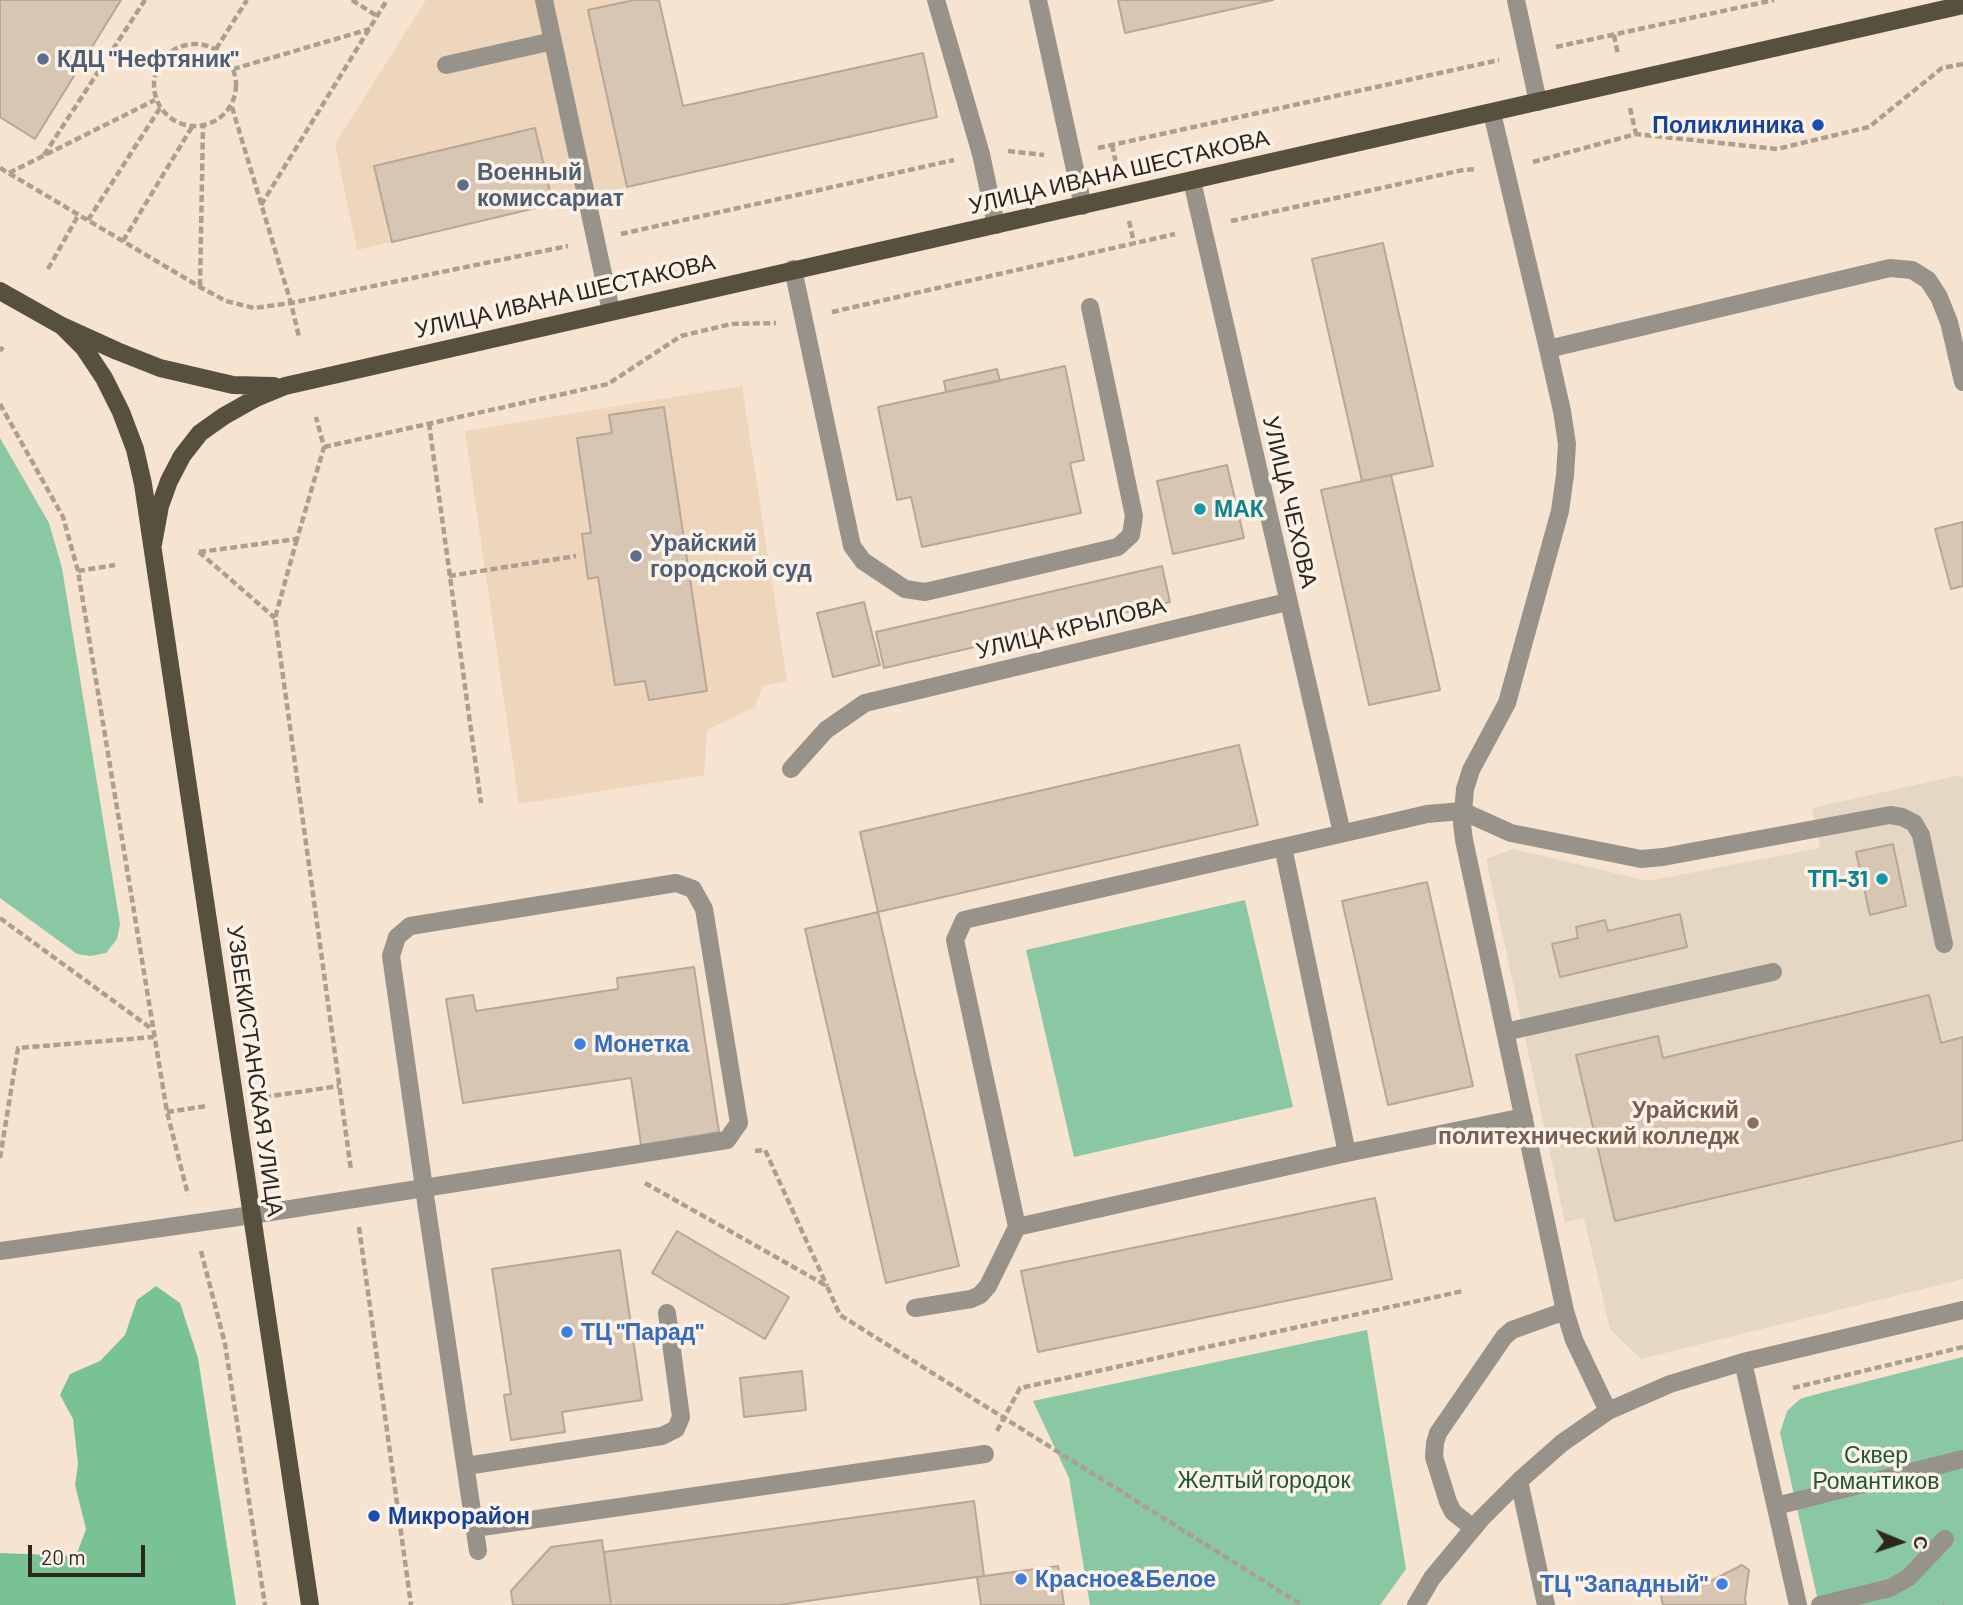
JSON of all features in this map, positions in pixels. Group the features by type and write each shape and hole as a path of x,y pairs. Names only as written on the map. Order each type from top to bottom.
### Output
{"main road":[{"name":"УЛИЦА ИВАНА ШЕСТАКОВА","path":"285,386 1963,5"},
{"path":"0,291 62,326 160,368 233,385 285,386"},
{"name":"УЗБЕКИСТАНСКАЯ УЛИЦА","path":"62,326 84,348 104,378 135,449 153,544 310,1605"},
{"path":"153,544 160,506 169,481 182,456 200,433 256,398 285,386"}],"street":[{"path":"544,0 611,311"},
{"path":"936,0 981,155 996,225"},
{"path":"1038,0 1083,206"},
{"path":"1516,0 1538,102"},
{"path":"446,65 553,41"},
{"path":"1492,113 1562,411 1566,444 1565,475 1560,510 1507,703 1471,770 1465,789 1462,811 1464,840 1566,1311 1574,1340 1608,1410"},
{"name":"УЛИЦА ЧЕХОВА","path":"1192,181 1342,833"},
{"path":"1548,349 1890,268 1912,270 1928,280 1940,296 1963,382"},
{"path":"793,269 852,546 863,561 905,589 925,592 1118,547 1131,535 1135,516 1090,307"},
{"name":"УЛИЦА КРЫЛОВА","path":"791,769 826,730 865,703 1287,601"},
{"path":"915,1308 971,1299 980,1295 988,1286 1017,1227 955,940 964,920 1427,814 1462,811 1511,833 1641,859 1890,815 1914,823 1921,835 1944,944"},
{"path":"1283,847 1348,1153"},
{"path":"0,1251 252,1215 355,1199 424,1188 727,1140 739,1124 704,909 693,889 676,883 410,926 397,937 391,956 424,1188 478,1551"},
{"path":"1505,1032 1773,972"},
{"path":"1017,1227 1348,1153 1524,1117"},
{"path":"1416,1605 1432,1578 1473,1528 1519,1481 1562,1443 1608,1410 1670,1384 1743,1362 1963,1310"},
{"path":"1473,1528 1452,1512 1448,1502 1434,1457 1438,1433 1504,1336 1511,1330 1566,1311"},
{"path":"466,1466 663,1436 676,1429 681,1417 667,1313"},
{"path":"1743,1362 1798,1605"},
{"path":"475,1528 985,1454"},
{"path":"1776,1506 1963,1459"},
{"path":"1519,1481 1546,1605"},
{"path":"1820,1605 1891,1588 1908,1578 1945,1539"}],"path":[{"path":"44,155 145,0"},
{"path":"216,49 247,0"},
{"path":"352,0 377,16"},
{"path":"261,205 387,0"},
{"path":"0,167 200,287 226,300 254,308 291,303 596,240 1000,150 1052,156 1071,153 1774,0"},
{"path":"233,69 370,29"},
{"path":"193,44 216,49 233,69 236,92 231,106 221,118 203,126 192,127 177,123 164,114 156,100 153,85 157,70 165,56 178,47 193,44"},
{"path":"324,447 608,384 681,336 730,324 785,323 1463,170 1528,163 1636,134 1777,149 1869,127 1942,68 1963,64"},
{"path":"9,173 156,100"},
{"path":"231,106 299,337"},
{"path":"88,219 160,108"},
{"path":"200,287 203,126"},
{"path":"123,241 192,127"},
{"path":"48,269 79,214"},
{"path":"0,404 63,517 78,571 167,1112 225,1344 265,1605"},
{"path":"316,416 324,447 275,618 411,1605"},
{"path":"429,423 481,803"},
{"path":"275,618 199,552 298,539"},
{"path":"449,576 576,556"},
{"path":"78,571 115,565"},
{"path":"0,918 152,1029"},
{"path":"0,1158 18,1048 154,1037"},
{"path":"752,1152 765,1150 840,1315 1302,1605"},
{"path":"637,1178 827,1286"},
{"path":"985,1454 1020,1388 1464,1291"},
{"path":"1793,1388 1963,1347"}],"shaded area":[{"path":"426,0 634,0 589,10 627,187 357,250 335,144"},
{"path":"742,386 787,681 763,686 755,707 707,730 704,775 519,804 465,431"},
{"name":"Урайский политехнический колледж","path":"1960,775 1963,777 1963,1279 1641,1359 1610,1329 1584,1218 1565,1222 1486,859 1513,849 1648,881 1820,848 1812,808"}],"green space":[{"path":"0,438 49,523 62,568 120,924 117,939 106,953 90,956 77,954 0,898"},
{"path":"1245,900 1293,1107 1074,1157 1026,950"},
{"path":"156,1286 180,1303 198,1358 236,1605 0,1605 0,1553 76,1556 86,1529 75,1485 78,1464 73,1419 60,1395 70,1374 100,1361 125,1335 137,1300"},
{"name":"Желтый городок","path":"1367,1330 1406,1569 1380,1605 1090,1605 1069,1478 1033,1401"},
{"name":"Сквер Романтиков","path":"1963,1357 1963,1605 1819,1605 1780,1433 1787,1411 1800,1399"}],"building":[{"name":"КДЦ \"Нефтяник\"","path":"0,0 121,0 35,139 0,117"},
{"path":"634,0 659,0 683,106 923,53 937,117 627,187 588,10"},
{"path":"1118,0 1273,0 1125,33"},
{"name":"Военный комиссариат","path":"535,128 553,204 392,242 374,166"},
{"path":"1383,243 1433,466 1362,481 1312,259"},
{"path":"1065,366 1084,460 1070,463 1081,513 922,547 911,497 897,500 878,407"},
{"path":"997,369 1000,381 946,392 944,381"},
{"name":"Урайский городской суд","path":"664,407 707,691 649,700 645,681 615,685 598,577 588,579 582,534 591,533 577,438 612,433 609,415"},
{"name":"МАК","path":"1227,465 1244,538 1173,554 1157,481"},
{"path":"1391,475 1440,690 1369,705 1321,490"},
{"path":"1963,522 1963,586 1951,589 1935,529"},
{"path":"1162,566 1170,602 884,668 876,632"},
{"path":"864,602 880,665 833,677 817,613"},
{"path":"1239,745 1258,825 878,912 860,832"},
{"name":"ТП-31","path":"1893,844 1906,906 1870,915 1856,852"},
{"path":"1427,882 1473,1086 1388,1105 1342,901"},
{"path":"878,912 959,1266 886,1283 805,929"},
{"path":"1680,914 1687,947 1560,977 1552,944 1578,938 1576,927 1605,920 1608,931"},
{"name":"Монетка","path":"694,967 719,1132 641,1145 631,1078 463,1103 446,999 473,995 476,1011 618,989 617,978"},
{"path":"1929,995 1941,1043 1963,1037 1963,1140 1615,1221 1576,1055 1658,1036 1663,1058"},
{"path":"1375,1198 1392,1279 1038,1352 1021,1271"},
{"path":"677,1231 789,1297 765,1339 652,1273"},
{"name":"ТЦ \"Парад\"","path":"620,1250 642,1400 562,1412 565,1432 511,1440 504,1395 511,1394 492,1269"},
{"path":"802,1371 806,1410 744,1417 740,1378"},
{"path":"974,1501 984,1576 779,1605 611,1605 604,1552"},
{"path":"602,1540 611,1605 513,1605 511,1591 551,1547"},
{"name":"ТЦ \"Западный\"","path":"1742,1565 1749,1570 1746,1605 1663,1605 1661,1596 1673,1582 1686,1586 1713,1580"},
{"path":"1058,1566 1064,1605 981,1605 977,1577"}],"place":[{"name":"КДЦ \"Нефтяник\"","path":"43,59"},
{"name":"Поликлиника","path":"1818,125"},
{"name":"Военный комиссариат","path":"463,185"},
{"name":"МАК","path":"1200,509"},
{"name":"Урайский городской суд","path":"636,556"},
{"name":"ТП-31","path":"1882,879"},
{"name":"Монетка","path":"580,1044"},
{"name":"Урайский политехнический колледж","path":"1753,1123"},
{"name":"ТЦ \"Парад\"","path":"567,1332"},
{"name":"Микрорайон","path":"374,1516"},
{"name":"Красное&Белое","path":"1021,1579"},
{"name":"ТЦ \"Западный\"","path":"1722,1584"}]}
